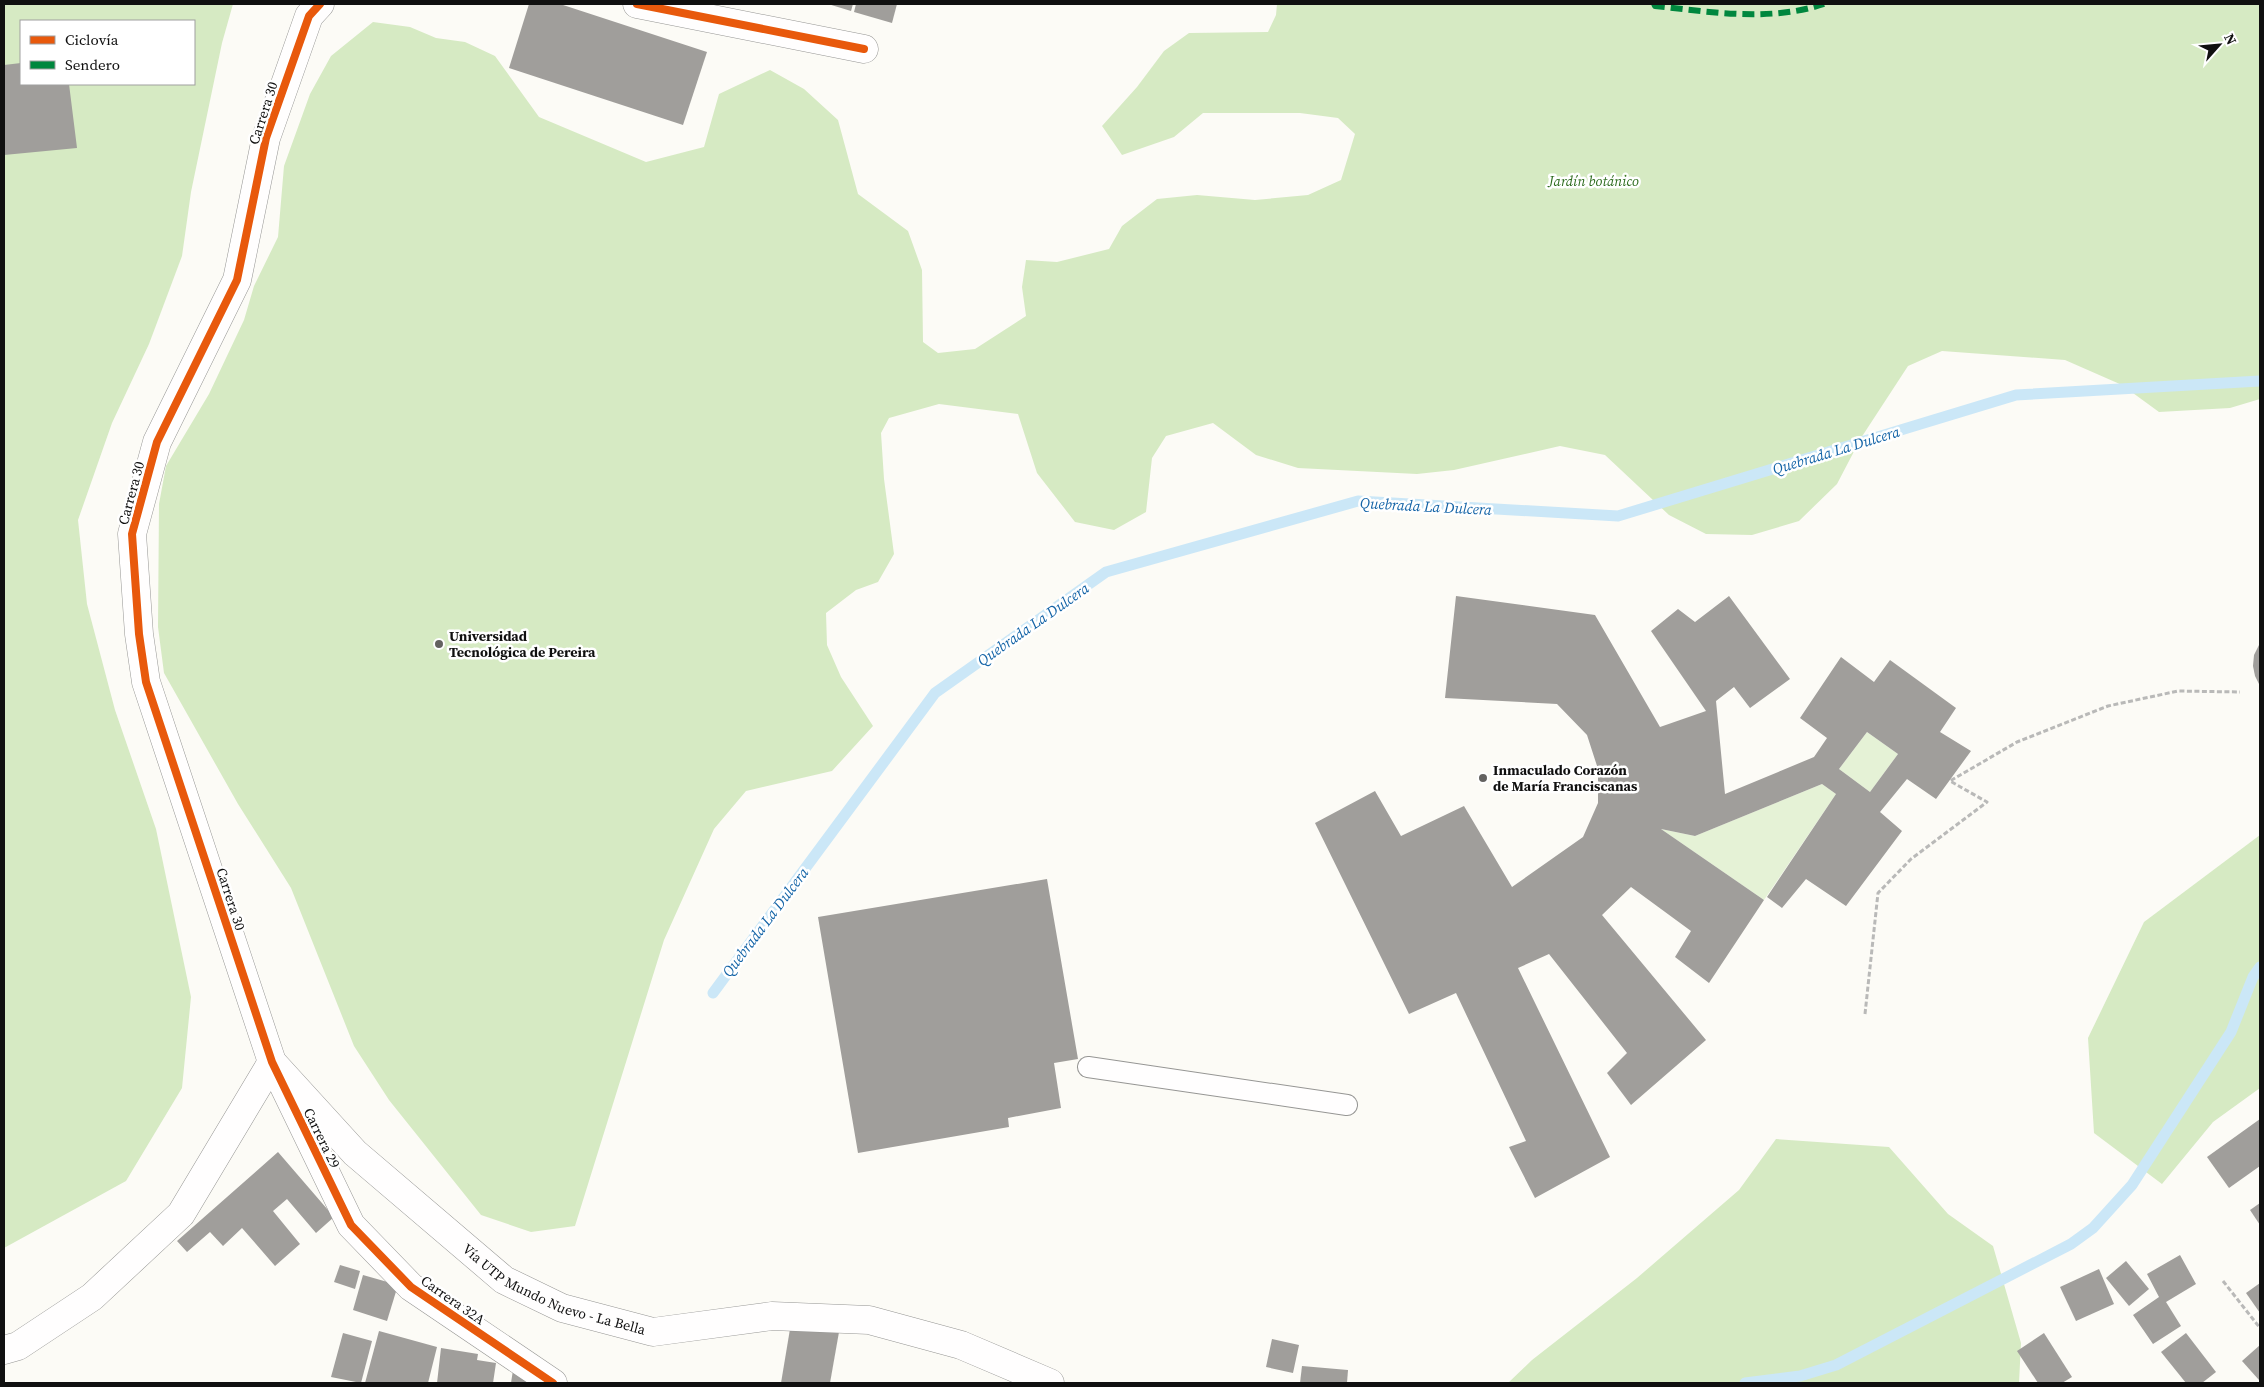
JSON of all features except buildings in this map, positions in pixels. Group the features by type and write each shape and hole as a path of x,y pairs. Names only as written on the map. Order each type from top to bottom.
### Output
{"street":[{"name":"Carrera 30","path":"272,1062 146,682 139,634 132,534 157,442 237,280 266,138 309,16 320,4"},
{"path":"637,4 864,49"},
{"name":"Carrera 29","path":"272,1062 351,1225"},
{"path":"4,1350 18,1346 92,1297 181,1214 272,1062"},
{"name":"Vía UTP Mundo Nuevo - La Bella","path":"272,1062 355,1153 392,1185 504,1280 562,1308 653,1332 772,1316 869,1320 961,1345 1050,1383"},
{"name":"Carrera 32A","path":"351,1225 411,1286 553,1383"}],"lane":[{"path":"1088,1067 1347,1105"}],"path":[{"path":"1866,1014 1878,893 1911,859 1987,802 1950,781 2017,742 2108,706 2178,691 2240,692"},
{"path":"2223,1281 2260,1328"}],"green space":[{"path":"4,4 233,4 222,43 191,192 182,256 149,344 112,423 78,520 87,604 115,710 156,829 191,997 182,1088 126,1181 4,1248"},
{"name":"Universidad Tecnológica de Pereira","path":"1277,4 2260,4 2260,399 2230,408 2159,412 2122,385 2065,360 1942,351 1908,366 1861,438 1837,484 1799,521 1752,535 1706,534 1669,515 1605,455 1560,446 1454,470 1417,474 1298,468 1256,455 1213,423 1166,436 1152,458 1146,512 1114,530 1075,522 1037,473 1018,414 939,404 889,418 881,433 884,479 894,554 878,582 856,590 826,613 827,645 841,677 873,726 832,771 746,791 714,829 664,940 575,1226 531,1232 481,1215 389,1100 354,1046 291,888 238,804 164,673 158,627 159,504 166,466 209,394 244,320 254,286 278,237 284,166 310,94 331,56 373,22 410,27 436,38 465,42 495,56 539,117 646,162 704,147 719,94 770,70 804,89 838,120 858,194 908,231 922,270 923,342 938,353 975,349 1026,316 1022,287 1026,260 1057,262 1109,249 1122,226 1157,199 1197,195 1255,200 1308,195 1341,180 1355,134 1338,118 1300,113 1203,113 1174,137 1122,155 1102,126 1137,87 1164,51 1189,33 1268,32 1276,15"},
{"path":"1867,732 1898,754 1870,792 1839,769"},
{"path":"1822,784 1836,794 1764,900 1661,829 1695,836"},
{"path":"2260,835 2260,1088 2213,1122 2162,1184 2094,1133 2088,1038 2144,922"},
{"path":"1776,1139 1889,1147 1948,1214 1993,1246 2021,1343 2019,1383 1508,1383 1532,1360 1637,1278 1739,1190"}],"waterway":[{"name":"Quebrada La Dulcera","path":"713,993 935,693 1106,572 1358,501 1618,516 2016,395 2260,381"},
{"path":"1745,1383 1800,1376 1836,1365 2071,1244 2093,1228 2132,1185 2231,1032 2253,977 2260,967"}],"marked path":[{"path":"1654,4 1655,6 1740,14 1782,13 1824,4"}],"cycle path":[{"path":"320,4 309,16 266,138 237,280 157,442 132,534 139,634 146,682 272,1062 351,1225 411,1287 553,1383"},
{"path":"637,4 864,49"}],"place":[{"name":"Universidad Tecnológica de Pereira","path":"439,644"},
{"name":"Inmaculado Corazón de María Franciscanas","path":"1483,778"}],"park label":[{"name":"Jardín botánico","path":"1594,181"}]}
